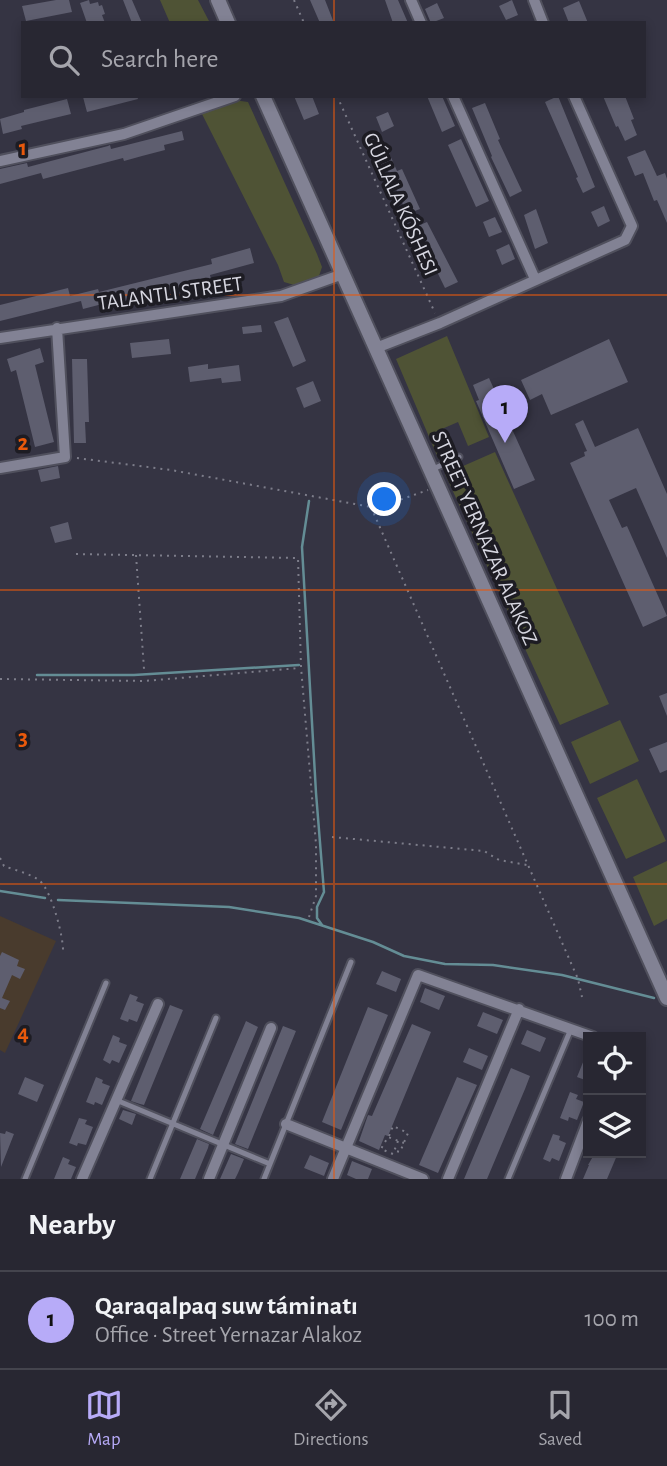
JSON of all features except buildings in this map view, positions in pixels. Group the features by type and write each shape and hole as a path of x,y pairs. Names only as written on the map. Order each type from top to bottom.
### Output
{"main road":[{"path":"218,0 227,21"},
{"name":"STREET YERNAZAR ALAKOZ","path":"264,98 667,998"}],"street":[{"path":"411,0 420,21"},
{"path":"534,0 542,21"},
{"path":"0,161 124,134 229,98"},
{"path":"454,98 535,279"},
{"path":"376,348 440,323 625,240 632,226 575,98"},
{"name":"TALANTLI STREET","path":"0,338 281,296 343,274"},
{"path":"0,468 65,457 57,328"},
{"path":"333,1179 418,975 583,1033"},
{"path":"82,1179 158,1004"},
{"path":"448,1179 519,1010"},
{"path":"209,1179 271,1028"},
{"path":"286,1124 423,1179"},
{"path":"566,1179 583,1134"}],"lane":[{"path":"431,470 459,457"},
{"path":"264,1179 351,962"},
{"path":"25,1179 106,983"},
{"path":"150,1179 216,1018"},
{"path":"508,1179 571,1029"},
{"path":"116,1100 270,1164"}],"path":[{"path":"294,0 303,21"},
{"name":"GÚLLALA KÓSHESI","path":"338,98 440,323"},
{"path":"65,457 171,470 371,506 388,504 438,486"},
{"path":"371,506 578,979 582,998"},
{"path":"76,554 298,558 301,667 316,844 316,896 309,916"},
{"path":"136,555 144,669"},
{"path":"0,679 144,681 301,667"},
{"path":"332,837 484,851 499,860 528,865"},
{"path":"0,858 4,866 40,881 51,901 59,926 63,953"},
{"path":"393,1154 381,1149 393,1126 408,1133 400,1152 394,1150"},
{"path":"389,1137 404,1143"},
{"path":"393,1154 398,1141"},
{"path":"381,1151 392,1156 393,1154"}],"shaded area":[{"path":"0,916 56,941 5,1053 0,1050"}],"green space":[{"path":"160,0 198,0 209,21 169,21"},
{"path":"234,100 248,102 317,254 322,267 319,276 294,285 284,282 202,114"},
{"path":"447,336 489,437 468,446 458,422 435,432 444,456 438,458 396,359"},
{"path":"495,452 609,704 560,725 445,474"},
{"path":"620,720 639,761 590,784 571,742"},
{"path":"637,779 666,841 626,859 597,798"},
{"path":"667,861 667,919 654,926 633,877"}],"waterway":[{"path":"309,501 302,547 324,892 317,907 317,918 322,925"},
{"path":"37,675 134,675 299,665"},
{"path":"0,891 45,898"},
{"path":"58,900 229,907 299,918 373,942 404,956 445,964 493,965 562,975 654,998"}],"place":[{"name":"Qaraqalpaq suw táminatı","path":"505,443"}]}
